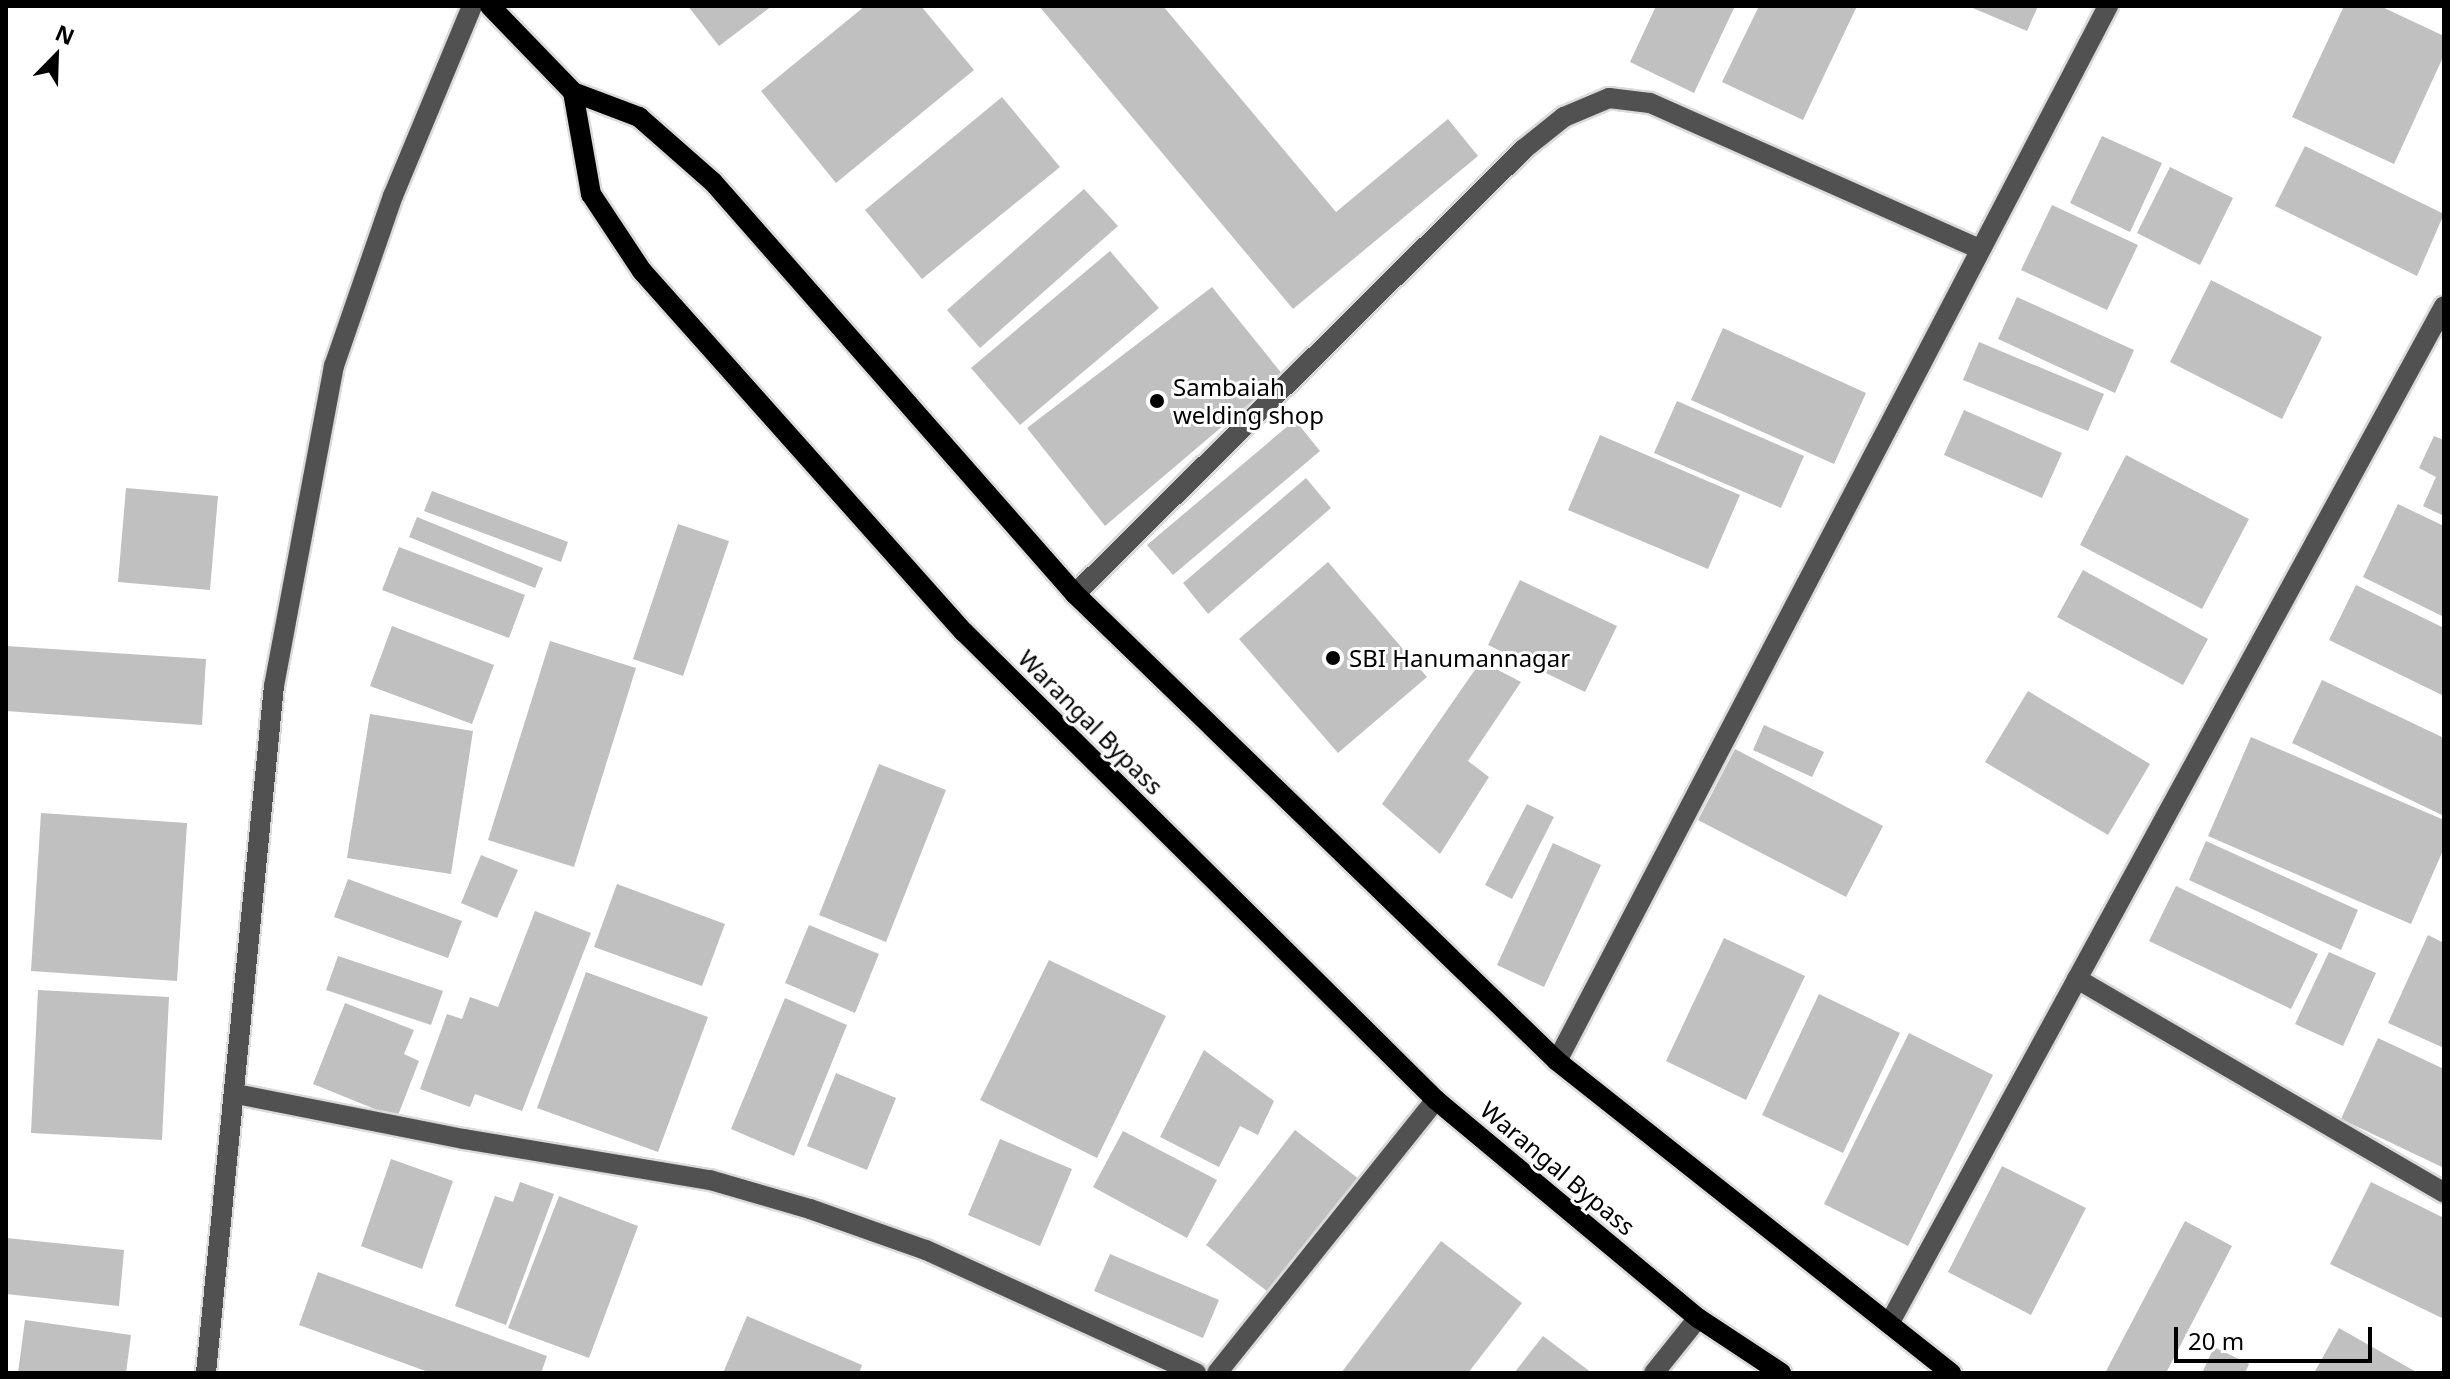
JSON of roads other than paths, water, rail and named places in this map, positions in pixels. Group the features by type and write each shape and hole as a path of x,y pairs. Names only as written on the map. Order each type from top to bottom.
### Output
{"main road":[{"path":"490,6 573,92 639,117 713,182 1075,594 1557,1061 1951,1373"},
{"name":"Warangal Bypass","path":"573,92 591,194 642,271 964,632 1436,1100 1698,1318 1781,1373"}],"street":[{"path":"206,1373 274,686 334,366 393,196 472,6"},
{"path":"1557,1061 2108,6"},
{"path":"1075,594 1524,149 1564,117 1609,98 1650,103 1979,249"},
{"path":"1889,1324 2444,306"},
{"path":"2077,979 2444,1193"},
{"path":"236,1094 464,1139 710,1180 796,1205 926,1250 1196,1373"},
{"path":"1217,1373 1436,1100"},
{"path":"1654,1373 1698,1318"}],"place":[{"name":"Sambaiah welding shop","path":"1157,401"},
{"name":"SBI Hanumannagar","path":"1333,658"}]}
